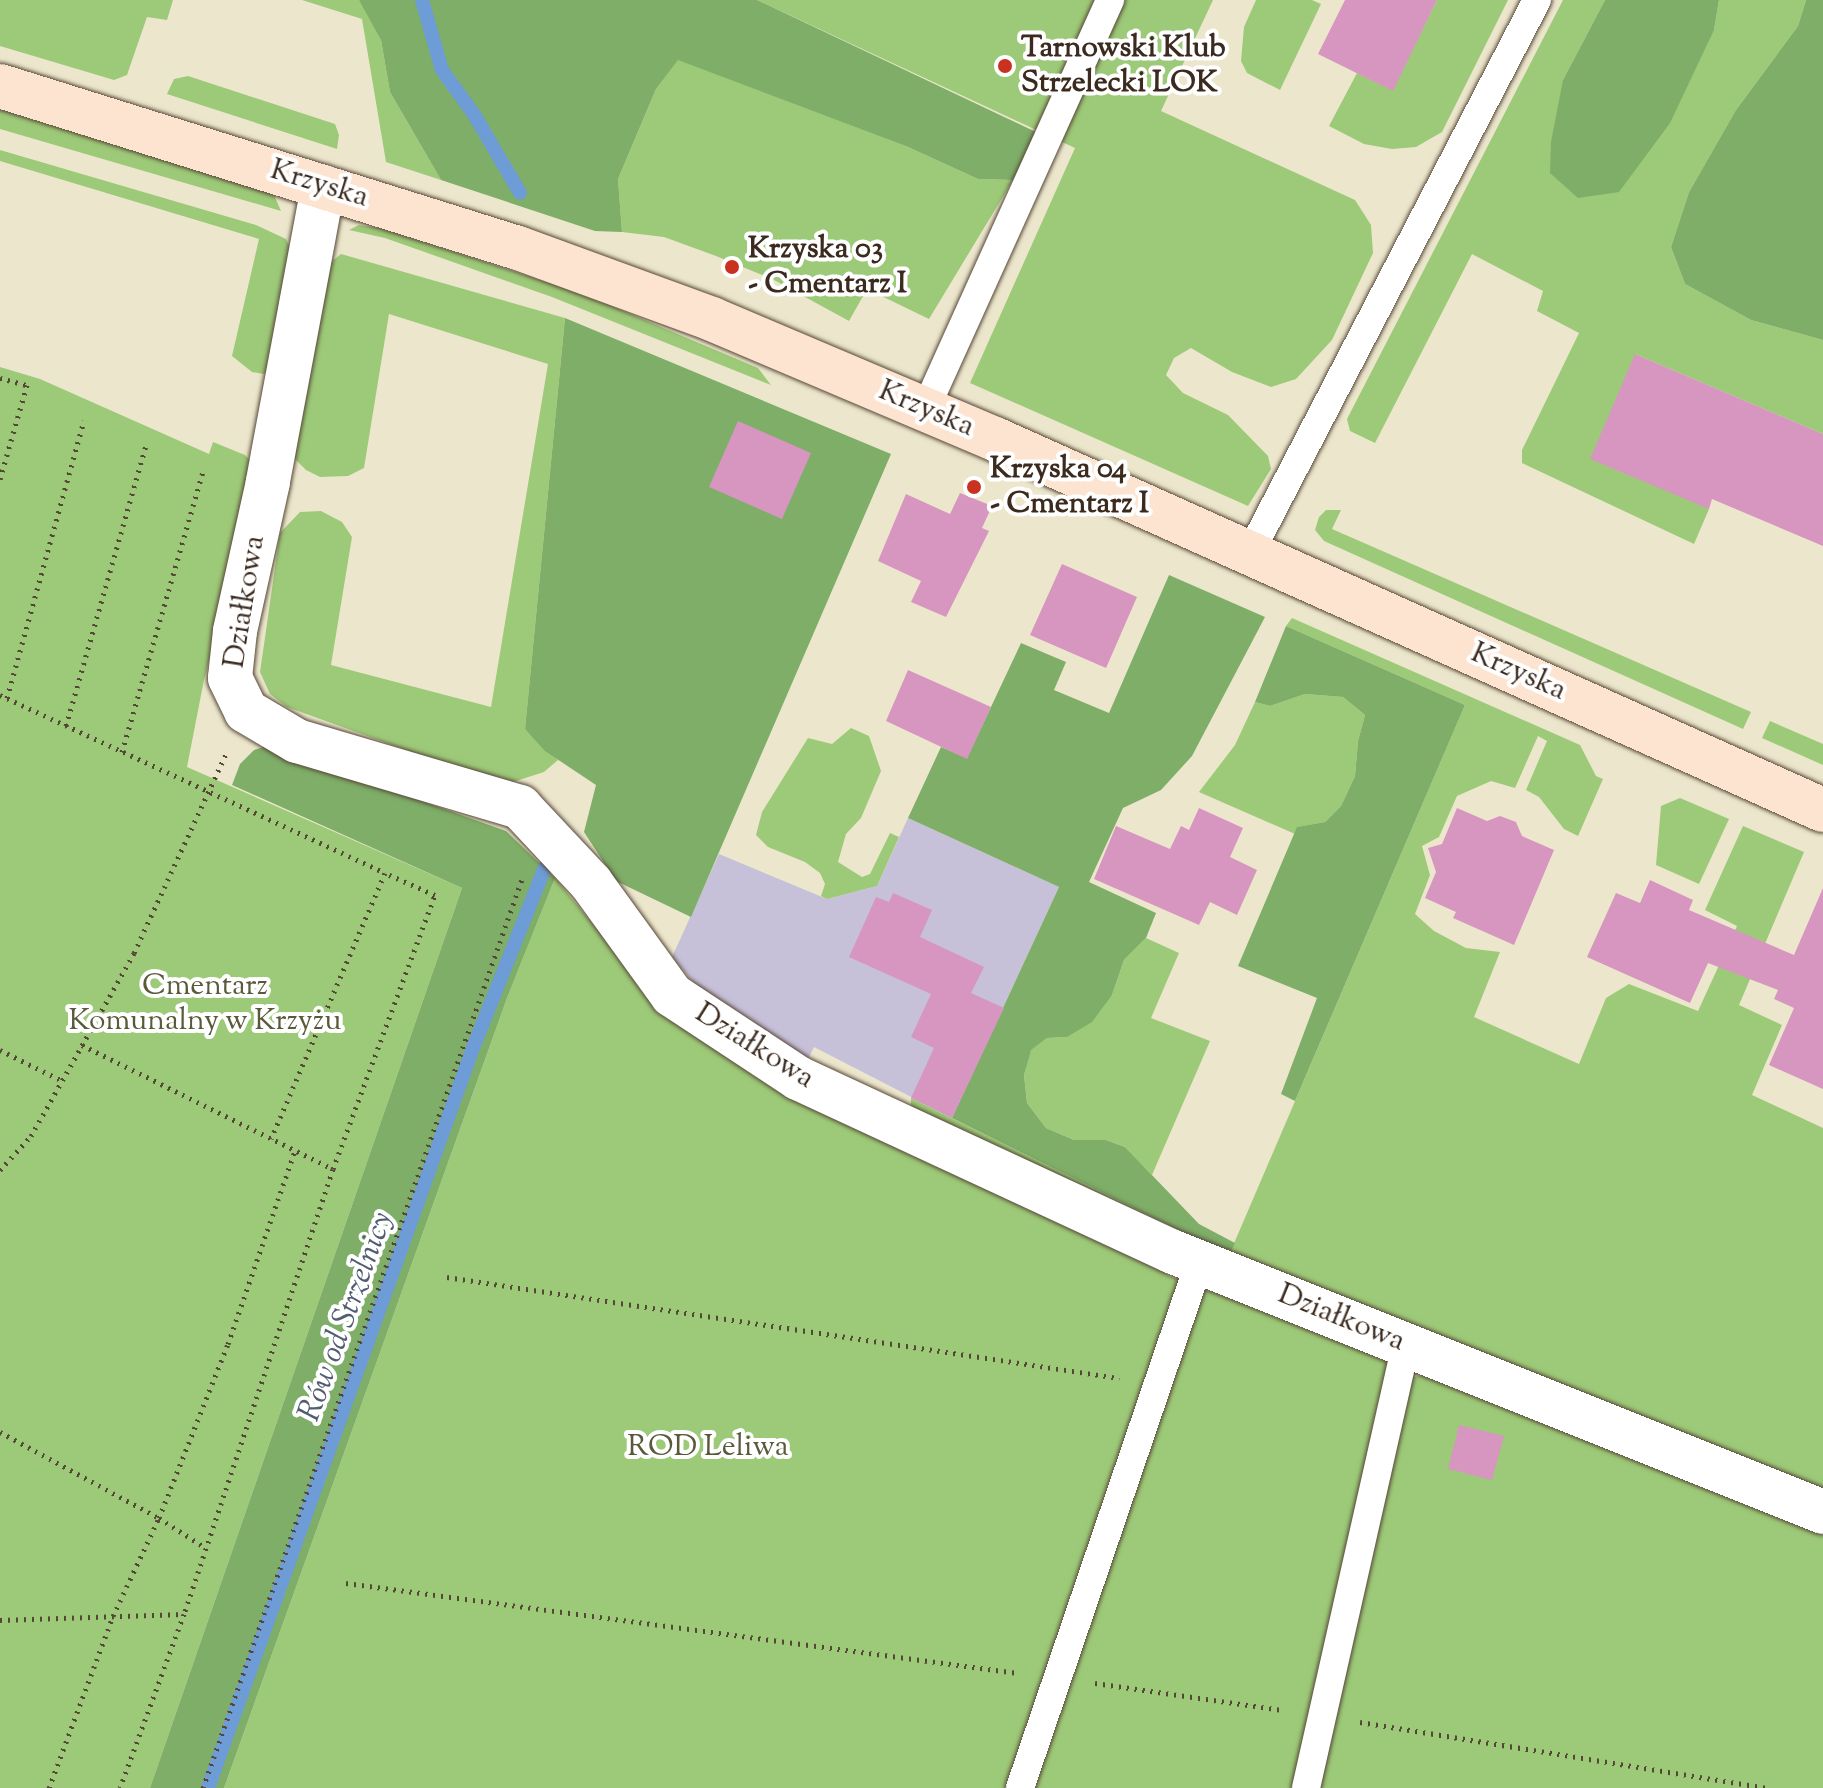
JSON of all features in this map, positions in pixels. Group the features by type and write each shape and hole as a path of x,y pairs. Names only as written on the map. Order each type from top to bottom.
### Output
{"street":[{"name":"Krzyska","path":"0,86 599,275 925,410 1823,810"},
{"name":"Działkowa","path":"323,187 268,482 235,631 230,678 246,711 297,741 520,807 591,883 672,995 798,1078 1199,1263 1823,1512"}],"lane":[{"path":"925,410 1110,0"},
{"path":"1250,553 1537,0"},
{"path":"1020,1788 1199,1263"},
{"path":"1306,1788 1406,1345"}],"path":[{"path":"0,378 27,385 0,479"},
{"path":"84,420 3,696 435,895 333,1169 184,1614 120,1788"},
{"path":"66,726 146,446"},
{"path":"122,752 203,472"},
{"path":"0,1170 31,1136 134,953 246,711"},
{"path":"203,1788 540,828"},
{"path":"271,1139 385,873"},
{"path":"82,1045 333,1169"},
{"path":"0,1050 63,1081"},
{"path":"49,1788 113,1616 159,1518 228,1344 295,1151"},
{"path":"447,1277 1157,1384"},
{"path":"0,1432 159,1518 206,1548"},
{"path":"0,1620 184,1614"}],"shaded area":[{"path":"908,818 1059,887 952,1118 814,1047 807,1061 701,991 672,957 719,854 827,899 877,886"}],"green space":[{"path":"0,0 173,0 167,20 147,17 127,75 114,80 0,46"},
{"path":"302,0 359,0 366,7 381,40 390,92 441,180 386,162 362,19"},
{"path":"359,0 757,0 1038,133 1013,180 978,179 908,147 678,60 656,89 618,179 622,232 595,231 441,180 390,92 381,40"},
{"path":"757,0 1213,0 1161,111 1355,200 1371,225 1373,253 1332,340 1296,379 1271,387 1232,372 1191,348 1174,358 1166,375 1183,393 1228,415 1268,456 1271,469 1248,506 970,383 1075,148"},
{"path":"1256,0 1312,0 1321,4 1280,90 1247,73 1241,61 1244,27"},
{"path":"1437,0 1508,0 1442,132 1416,147 1392,149 1364,144 1329,126 1357,73 1392,90"},
{"path":"1563,0 1605,0 1563,80 1714,30 1719,0 1806,0 1798,26 1736,110 1689,192 1671,247 1685,284 1751,320 1823,340 1823,434 1635,354 1709,509 1694,544 1522,463 1522,450 1579,333 1537,311 1543,291 1472,254 1375,443 1350,431 1347,419"},
{"path":"1605,0 1719,0 1714,30 1670,123 1619,192 1578,198 1550,173 1551,142 1563,80"},
{"path":"1806,0 1823,0 1823,340 1751,320 1685,284 1671,247 1689,192 1736,110 1798,26"},
{"path":"678,59 908,147 978,179 1013,180 929,319 867,289 849,321 774,280 716,256 664,237 622,232 618,179 656,89"},
{"path":"188,76 335,124 339,135 337,149 167,94 174,79"},
{"path":"0,109 262,189 274,195 281,211 0,129"},
{"path":"0,150 256,225 286,239 293,255 273,365 264,374 252,372 232,356 259,239 0,161"},
{"path":"359,225 384,229 583,294 758,368 771,385 552,297 385,238 349,230"},
{"path":"341,254 565,318 525,729 558,760 544,772 503,785 287,707 270,694 260,672 280,533 300,512 321,511 342,522 352,537 331,665 491,707 548,364 389,314 364,468 348,476 320,477 306,470 290,454 331,262"},
{"path":"565,318 891,454 691,917 616,881 584,832 596,785 545,751 525,729"},
{"name":"Cmentarz Komunalny w Krzyżu","path":"0,367 40,379 209,454 213,442 245,455 254,464 256,478 204,680 187,767 462,888 150,1788 0,1788"},
{"path":"1326,510 1341,510 1332,529 1751,712 1743,729 1324,541 1315,530 1319,517"},
{"path":"1169,575 1265,617 1192,756 1161,790 1123,808 1089,882 1156,913 1146,938 1124,960 1112,995 1092,1022 1067,1037 1047,1038 1031,1050 1024,1075 1027,1103 1046,1128 1074,1140 1106,1140 1125,1147 1199,1224 1235,1243 1229,1255 952,1118 1059,887 908,818 941,747 967,758 1021,643 1066,662 1054,690 1109,713"},
{"path":"1292,618 1580,745 1596,776 1603,779 1578,836 1564,829 1539,797 1526,790 1547,741 1538,736 1515,788 1491,781 1457,796 1439,837 1422,846 1430,875 1415,914 1434,931 1466,948 1500,952 1474,1017 1579,1064 1606,998 1629,984 1698,1011 1737,926 1705,910 1743,826 1804,852 1739,1005 1782,1025 1752,1095 1823,1128 1823,1496 1222,1260 911,1115 911,1098 1229,1255 1465,705 1286,626"},
{"path":"1286,626 1465,705 1295,1101 1281,1094 1317,998 1238,966 1297,827 1325,822 1341,806 1355,776 1358,741 1365,715 1343,697 1305,694 1270,706 1255,702"},
{"path":"1305,694 1343,697 1365,715 1358,741 1355,776 1341,806 1325,822 1298,827 1295,834 1199,792 1235,745 1255,702 1270,706"},
{"path":"1770,721 1823,744 1823,765 1762,738"},
{"path":"851,728 869,736 881,771 861,818 846,834 838,862 862,877 870,874 890,833 899,837 877,886 827,899 821,896 825,884 820,873 805,862 768,847 756,835 762,812 808,738 832,744"},
{"path":"267,746 506,831 555,878 507,998 224,1788 150,1788 462,888 232,785 240,764 254,750"},
{"path":"1680,798 1729,819 1699,884 1656,865 1661,806"},
{"name":"ROD Leliwa","path":"555,878 650,994 1155,1259 1167,1275 1209,1292 1215,1285 1386,1355 1388,1366 1415,1377 1427,1373 1823,1527 1823,1788 224,1788 507,998"},
{"path":"1146,938 1179,953 1151,1018 1210,1041 1152,1175 1125,1147 1106,1140 1074,1140 1046,1128 1027,1103 1024,1075 1030,1050 1047,1038 1067,1037 1112,995 1124,960"}],"building":[{"path":"1345,0 1437,0 1393,91 1318,54"},
{"path":"1635,354 1823,434 1823,546 1712,499 1709,509 1590,459"},
{"path":"738,421 811,453 782,519 709,487"},
{"path":"960,493 992,506 982,528 989,531 946,617 911,602 921,581 878,561 906,494 950,514"},
{"path":"1062,564 1137,597 1106,668 1030,635"},
{"path":"908,670 991,707 967,759 886,721"},
{"path":"1199,808 1243,828 1230,857 1257,870 1237,915 1210,902 1199,925 1094,879 1116,826 1170,849 1181,826 1189,830"},
{"path":"1457,808 1487,821 1500,816 1516,822 1522,836 1554,850 1514,945 1453,918 1456,912 1425,898 1436,872 1428,848 1442,844"},
{"path":"1650,880 1693,900 1689,910 1794,955 1823,888 1823,1089 1769,1065 1794,1008 1774,999 1778,990 1708,963 1690,1003 1587,957 1616,893 1640,903"},
{"path":"893,893 932,910 920,937 984,967 971,993 1004,1008 952,1118 911,1098 934,1048 911,1037 931,994 849,957 876,897 889,902"},
{"path":"1459,1425 1504,1436 1492,1480 1448,1469"}],"waterway":[{"name":"Rów od Strzelnicy","path":"422,0 442,70 475,116 520,193"},
{"name":"Rów od Strzelnicy","path":"208,1788 473,1048 545,867"}],"place":[{"name":"Tarnowski Klub Strzelecki LOK","path":"1005,66"},
{"name":"Krzyska 03 - Cmentarz I","path":"732,267"},
{"name":"Krzyska 04 - Cmentarz I","path":"974,487"}]}
